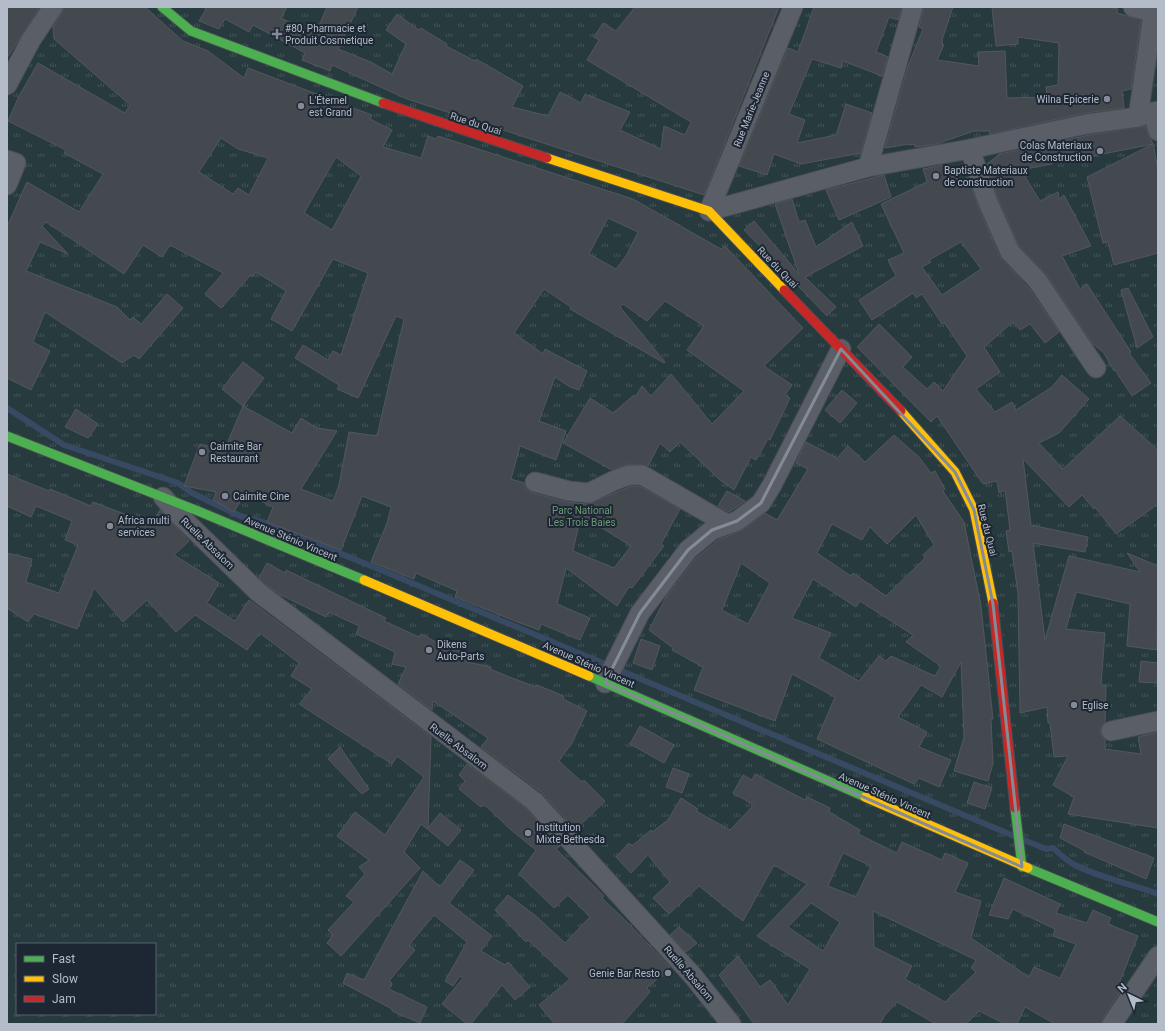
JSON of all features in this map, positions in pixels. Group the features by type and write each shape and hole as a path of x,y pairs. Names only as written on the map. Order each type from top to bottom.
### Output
{"street":[{"path":"7,85 31,40 53,7"},
{"name":"Rue du Quai","path":"162,7 190,31 294,71 403,111 709,211 841,349 955,472 974,510 993,604 1022,867"},
{"name":"Rue Marie-Jeanne","path":"709,211 792,7"},
{"path":"868,167 913,7"},
{"path":"1133,7 1154,9 1150,113 1158,131"},
{"path":"709,211 868,167 970,149 1087,124 1150,113"},
{"path":"970,149 988,200 1010,252 1037,280 1096,368"},
{"path":"7,185 11,162"},
{"path":"604,683 640,613 688,550 712,530 737,521 760,503 772,486 841,349"},
{"name":"Avenue Sténio Vincent","path":"7,436 161,495 604,683 1022,867 1158,922"},
{"path":"535,482 569,491 589,493 614,481 629,476 642,475 728,524"},
{"name":"Ruelle Absalom","path":"161,495 178,514 258,592 534,801 693,976 731,1024"},
{"path":"1111,731 1158,721"},
{"path":"1112,1024 1158,956"}],"highlighted area":[{"path":"841,349 955,472 974,510 993,604 1022,867 605,683 640,613 688,550 712,530 737,521 761,503"}],"green space":[{"name":"Parc National Les Trois Baies","path":"7,7 1158,7 1158,1024 7,1024"}],"building":[{"path":"7,7 40,7 7,58"},
{"path":"64,7 145,7 183,41 208,51 244,78 248,68 372,115 370,119 392,130 383,147 421,158 428,136 436,139 438,136 633,199 721,249 725,246 803,328 764,366 792,385 785,395 790,398 770,440 768,439 756,460 751,457 734,490 720,480 680,442 670,452 660,443 648,466 629,464 612,470 563,443 590,398 613,413 634,395 636,396 642,386 651,396 671,374 712,424 744,391 687,350 704,326 665,301 647,321 623,304 620,307 665,362 664,363 570,309 571,307 544,289 514,333 543,354 545,349 587,371 579,390 570,387 555,377 539,421 566,431 556,460 520,446 511,479 524,483 527,489 532,493 566,502 588,504 631,486 639,486 680,509 661,544 664,546 632,588 629,587 617,606 566,568 557,604 590,618 580,640 541,624 539,630 455,597 457,591 416,573 414,579 371,562 387,523 391,507 362,496 341,550 267,522 273,507 245,493 234,512 213,500 216,492 184,486 200,444 220,449 222,445 226,446 243,406 292,433 301,418 317,428 337,431 301,489 333,501 339,485 349,432 377,436 404,319 396,316 358,398 337,389 339,385 295,358 303,345 328,360 333,351 341,355 368,273 333,259 292,331 271,319 286,291 256,272 252,277 251,275 221,308 205,294 223,273 170,245 162,257 143,245 124,274 46,222 42,226 68,254 40,242 26,271 117,307 130,320 133,317 141,324 167,294 183,308 139,359 134,355 122,363 45,312 33,342 50,351 31,390 7,378 7,227 27,182 79,212 103,174 64,153 66,150 8,121 19,96 38,63 125,113 130,105 54,39 53,27","holes":["221,138 238,149 268,158 249,195 238,188 233,194 199,172","336,157 361,176 332,230 304,213","608,218 638,232 626,256 616,269 589,254","581,515 631,546 614,568 573,551"]},
{"path":"203,7 287,7 281,18 315,35 327,7 358,7 338,49 371,62 392,74 406,44 386,30 397,14 419,30 421,28 447,44 446,46 475,61 476,59 523,86 512,107 548,116 560,92 581,103 585,94 630,112 620,130 661,149 664,126 685,135 691,122 587,60 599,40 594,37 603,23 616,31 635,7 779,7 704,195 407,99 332,65 330,71 302,60 305,53 253,25 249,32 225,19 219,29 199,21 206,9"},
{"path":"814,7 902,7 898,20 889,17 876,52 888,57 882,76 843,61 841,68 812,59 789,114 805,120 797,143 836,135 846,104 872,113 861,153 801,164 774,154 767,175 739,166 788,48 798,52"},
{"path":"924,7 953,7 942,40 943,47 937,60 979,66 978,52 1005,51 1007,98 1047,97 1046,87 1058,85 1059,43 1018,37 1018,44 996,46 992,7 1108,7 1118,9 1117,13 1141,20 1131,89 1122,91 1124,108 1085,113 990,134 989,131 974,131 936,144 916,147 915,144 909,144 885,148 908,66 923,29 919,27"},
{"path":"1145,126 1153,144 1083,158 1082,154 1051,159 1052,164 1021,170 1040,201 1058,192 1059,199 1064,195 1091,246 1062,256 1080,289 1087,284 1131,352 1129,353 1151,383 1132,396 1115,370 1114,371 1104,353 1093,344 1046,274 1019,246 997,196 987,164 1000,154 1089,135"},
{"path":"1153,144 1158,169 1158,253 1114,265 1108,242 1103,243 1087,177"},
{"path":"949,164 960,182 968,177 977,204 1000,257 1028,287 1059,332 1045,343 1030,324 1020,330 1013,322 984,347 1000,372 976,389 995,412 1012,402 1016,410 1052,387 1062,375 1089,399 1059,433 1039,443 1063,469 1120,416 1158,450 1158,504 1116,534 1095,507 1094,509 1082,495 1069,507 1023,459 1031,525 1088,537 1085,552 1033,543 1045,640 1069,556 1140,572 1127,553 1158,566 1157,650 1127,646 1130,604 1076,592 1066,629 1105,633 1101,685 1106,685 1105,722 1101,727 1100,733 1105,740 1105,749 1141,754 1138,737 1158,732 1158,828 1068,814 1074,797 1053,785 1068,756 1054,757 1050,723 1048,723 1047,707 1020,713 1018,594 1012,551 1009,552 1006,531 1010,530 1005,490 999,493 997,481 983,484 937,416 931,422 857,347 879,324 912,357 903,367 927,389 934,382 943,391 967,356 944,322 942,324 922,294 916,298 913,293 872,320 859,300 896,276 888,260 904,253 881,204 927,182 923,169","holes":["961,242 981,269 942,295 922,267 931,262 929,260"]},
{"path":"884,175 891,197 839,220 826,190"},
{"path":"792,199 799,222 805,220 816,247 852,222 863,246 805,277 836,307 827,316 744,230 754,221 799,274 775,204"},
{"path":"1128,288 1153,337 1137,348 1121,290"},
{"path":"243,362 264,378 243,406 222,389"},
{"path":"842,390 857,403 840,423 825,410"},
{"path":"76,409 98,424 88,438 65,427"},
{"path":"894,435 919,457 931,473 935,471 945,489 943,491 964,522 981,606 993,719 991,719 993,763 988,781 954,771 964,737 961,662 942,697 921,685 898,717 927,732 919,747 951,760 939,787 919,778 914,784 817,739 835,697 792,674 775,721 694,690 703,667 672,650 673,648 649,630 666,597 696,558 718,540 743,530 765,513 777,520 808,469 796,463 806,442 837,458 848,446 865,462","holes":["916,515 934,545 923,555 925,558 886,596 853,573 851,576 817,553 832,524 862,540 870,527 887,544","741,563 770,583 748,624 722,610","813,579 856,607 860,601 913,635 906,642 941,666 935,676 891,656 886,661 879,656 859,681 819,658 831,633 792,618"]},
{"path":"7,474 49,491 50,489 91,506 93,502 151,524 160,510 189,541 174,555 219,583 207,603 235,621 249,600 431,737 428,828 440,813 461,830 448,846 421,824 404,852 420,868 341,956 327,943 333,935 328,930 354,902 346,896 365,874 359,867 369,860 337,836 355,812 385,835 424,777 397,756 392,764 299,704 312,689 291,676 299,663 260,633 247,650 195,615 176,632 147,600 123,622 94,588 77,629 34,614 28,622 7,608 7,553 32,559 26,582 59,593 78,545 65,540 72,521 36,506 31,517 7,506"},
{"path":"727,491 745,501 729,512 718,506"},
{"path":"267,563 285,573 286,570 386,618 384,621 419,637 421,634 449,649 450,646 470,655 467,662 491,667 490,669 507,676 536,687 537,685 564,696 563,699 587,711 572,743 559,761 582,782 584,780 605,801 575,830 541,792 481,747 488,738 433,701 432,710 398,684 406,667 392,664 395,652 356,634 359,626 329,612 326,617 279,594 265,584 259,578"},
{"path":"641,639 660,646 652,670 633,663"},
{"path":"1141,661 1158,663 1157,683 1139,682"},
{"path":"640,726 674,745 664,763 630,744"},
{"path":"340,747 369,789 362,794 328,759"},
{"path":"467,764 527,809 560,846 556,849 604,896 602,898 670,967 647,988 650,992 622,1024 555,1024 539,1005 570,979 528,940 526,942 495,910 508,895 536,916 565,943 590,917 568,895 554,908 519,874 536,850 511,830 484,804 481,807 459,789 465,781 459,775"},
{"path":"673,768 689,774 682,793 666,787"},
{"path":"755,774 805,800 807,797 830,808 829,812 860,830 858,834 897,853 902,842 942,860 945,853 968,863 955,892 981,901 971,938 1029,977 1034,967 1060,978 1076,944 1053,936 1055,929 1013,909 1008,919 989,915 1004,878 1060,904 1056,913 1087,923 1093,910 1111,918 1108,924 1138,936 1120,981 1125,984 1103,1018 1101,1024 1055,1024 1025,1007 1017,1024 1005,1024 979,1011 966,1024 936,1024 897,1002 885,1015 880,1024 754,1024 719,975 738,956 760,987 770,980 788,1005 810,969 757,936 807,884 774,865 743,921 699,886 669,914 653,898 670,882 648,855 631,873 616,857 629,843 632,846 651,830 652,832 668,820 681,798 698,809 696,811 730,830 754,805 733,793 743,775 752,780","holes":["843,853 871,866 856,897 828,886","811,903 840,922 823,951 788,927","873,911 976,960 971,968 976,972 945,1002 905,979 912,966 874,947"]},
{"path":"974,782 992,788 985,809 967,803"},
{"path":"1064,824 1154,858 1146,879 1084,852 1085,851 1060,838"},
{"path":"460,860 474,870 449,903 492,936 481,951 505,965 508,962 530,987 515,1000 502,985 471,1024 467,1024 442,1004 463,978 460,976 453,986 445,981 467,942 434,915 409,945 415,950 389,981 392,983 389,989 427,1007 420,1023 392,1011 392,1009 343,983 347,973 364,980 423,871 440,887"},
{"path":"679,927 697,943 686,952 670,935"}],"waterway":[{"path":"7,408 64,445 178,483 192,493 240,516 263,522 393,575 1014,836"},
{"path":"1024,840 1046,849 1053,848 1073,864 1083,869 1158,894"}],"traffic: fast":[{"path":"162,7 191,31 383,103"},
{"path":"7,436 198,511 364,580"},
{"path":"589,676 865,797"},
{"path":"1015,808 1022,867"},
{"path":"1028,868 1158,922"}],"traffic: slow":[{"path":"547,158 709,211 784,290"},
{"path":"901,411 955,472 974,510 993,603"},
{"path":"364,580 589,676"},
{"path":"865,797 1028,868"}],"traffic: jam":[{"path":"383,103 547,158"},
{"path":"784,290 901,411"},
{"path":"993,603 1015,808"}],"place":[{"name":"#80, Pharmacie et Produit Cosmetique","path":"277,34"},
{"name":"Wilna Epicerie","path":"1107,99"},
{"name":"L'Éternel est Grand","path":"301,106"},
{"name":"Colas Materiaux de Construction","path":"1100,151"},
{"name":"Baptiste Materiaux de construction","path":"936,176"},
{"name":"Caimite Bar Restaurant","path":"202,452"},
{"name":"Caimite Cine","path":"225,496"},
{"name":"Africa multi services","path":"110,526"},
{"name":"Dikens Auto-Parts","path":"429,650"},
{"name":"Eglise","path":"1074,705"},
{"name":"Institution Mixte Bethesda","path":"528,833"},
{"name":"Genie Bar Resto","path":"668,973"}]}
